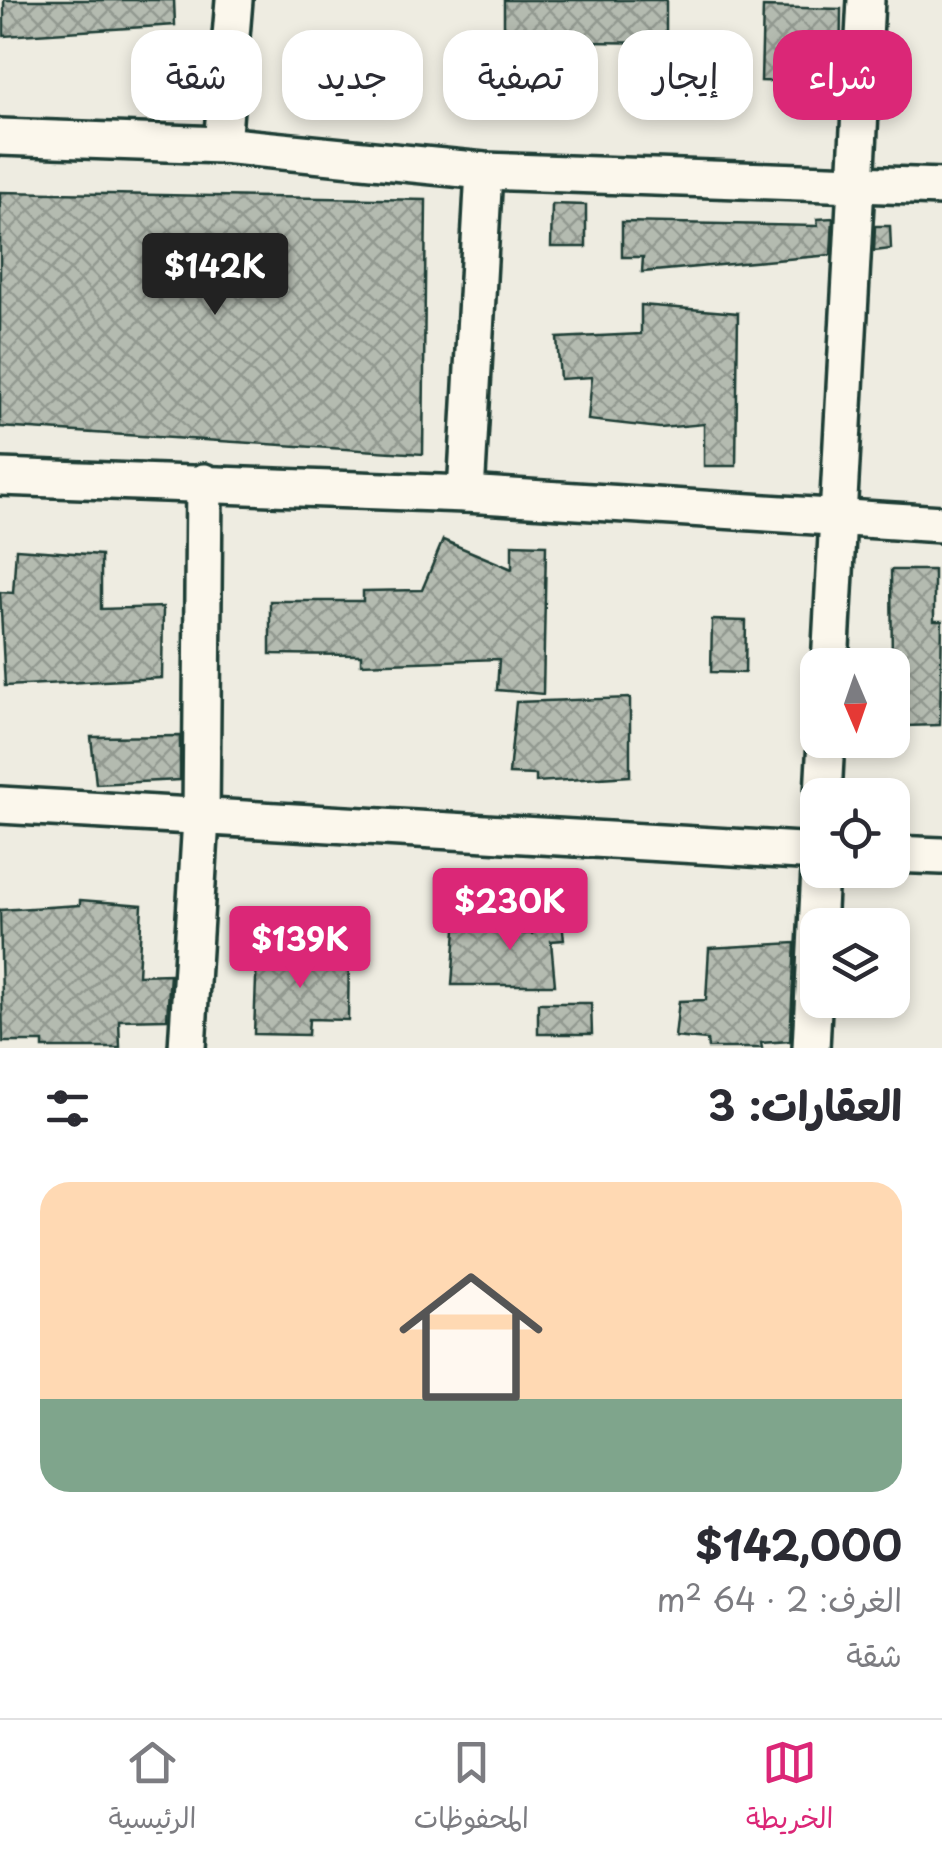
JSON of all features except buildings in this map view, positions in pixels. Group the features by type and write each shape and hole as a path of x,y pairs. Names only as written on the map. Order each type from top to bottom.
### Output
{"street":[{"path":"222,146 234,0"},
{"path":"831,648 866,0"},
{"path":"0,137 222,146 484,171 942,187"},
{"path":"466,494 484,171"},
{"path":"0,477 466,494 838,521 942,524"},
{"path":"187,1048 201,819 204,482"},
{"path":"0,805 800,851"},
{"path":"910,855 942,856"},
{"path":"811,1048 819,888"}]}
